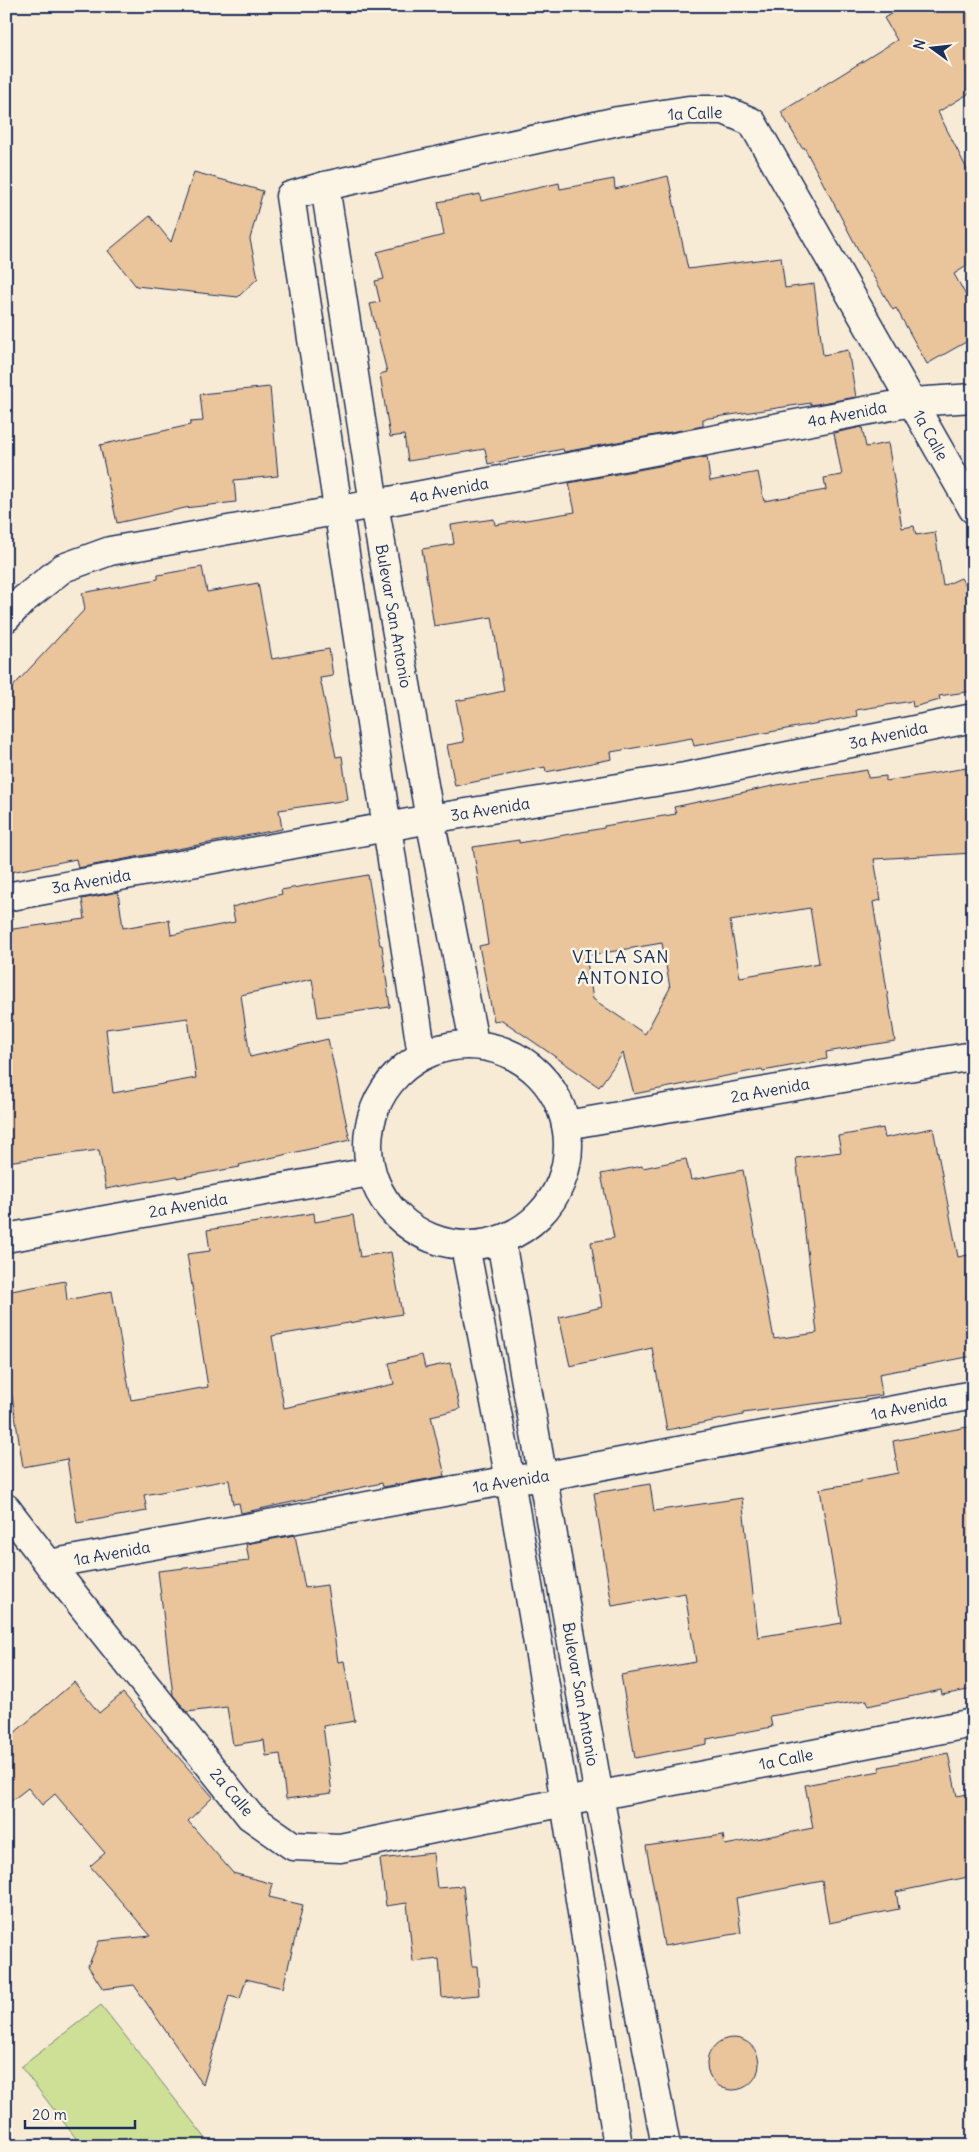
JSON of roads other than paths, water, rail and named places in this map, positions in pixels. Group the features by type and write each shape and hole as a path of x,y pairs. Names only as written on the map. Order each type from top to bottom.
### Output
{"street":[{"name":"1a Calle","path":"338,511 290,196 325,186 618,120 690,110 724,110 752,122 973,509"},
{"name":"Bulevar San Antonio","path":"325,186 374,504 430,819 472,1032 470,1044"},
{"name":"4a Avenida","path":"6,618 23,600 63,568 110,551 338,511 912,402 973,398"},
{"path":"338,511 422,1055"},
{"name":"3a Avenida","path":"6,897 430,819 685,777 973,718"},
{"path":"470,1044 504,1050 532,1068 554,1093 566,1125 568,1153 561,1182 547,1207 527,1227 501,1240 484,1245 466,1246 434,1241 406,1226 384,1202 370,1172 367,1142 372,1112 387,1085 422,1055 439,1048 470,1044"},
{"name":"2a Avenida","path":"566,1125 973,1056"},
{"name":"2a Avenida","path":"6,1238 370,1172"},
{"name":"Bulevar San Antonio","path":"501,1240 599,1796 666,2146"},
{"name":"Bulevar San Antonio","path":"466,1246 510,1480 565,1802 618,2146"},
{"name":"1a Avenida","path":"49,1564 510,1480 542,1477 973,1395"},
{"name":"2a Calle","path":"6,1508 250,1816 294,1846 340,1848 599,1796"},
{"name":"1a Calle","path":"599,1796 973,1723"}],"district":[{"name":"VILLA SAN ANTONIO","path":"621,968"}]}
